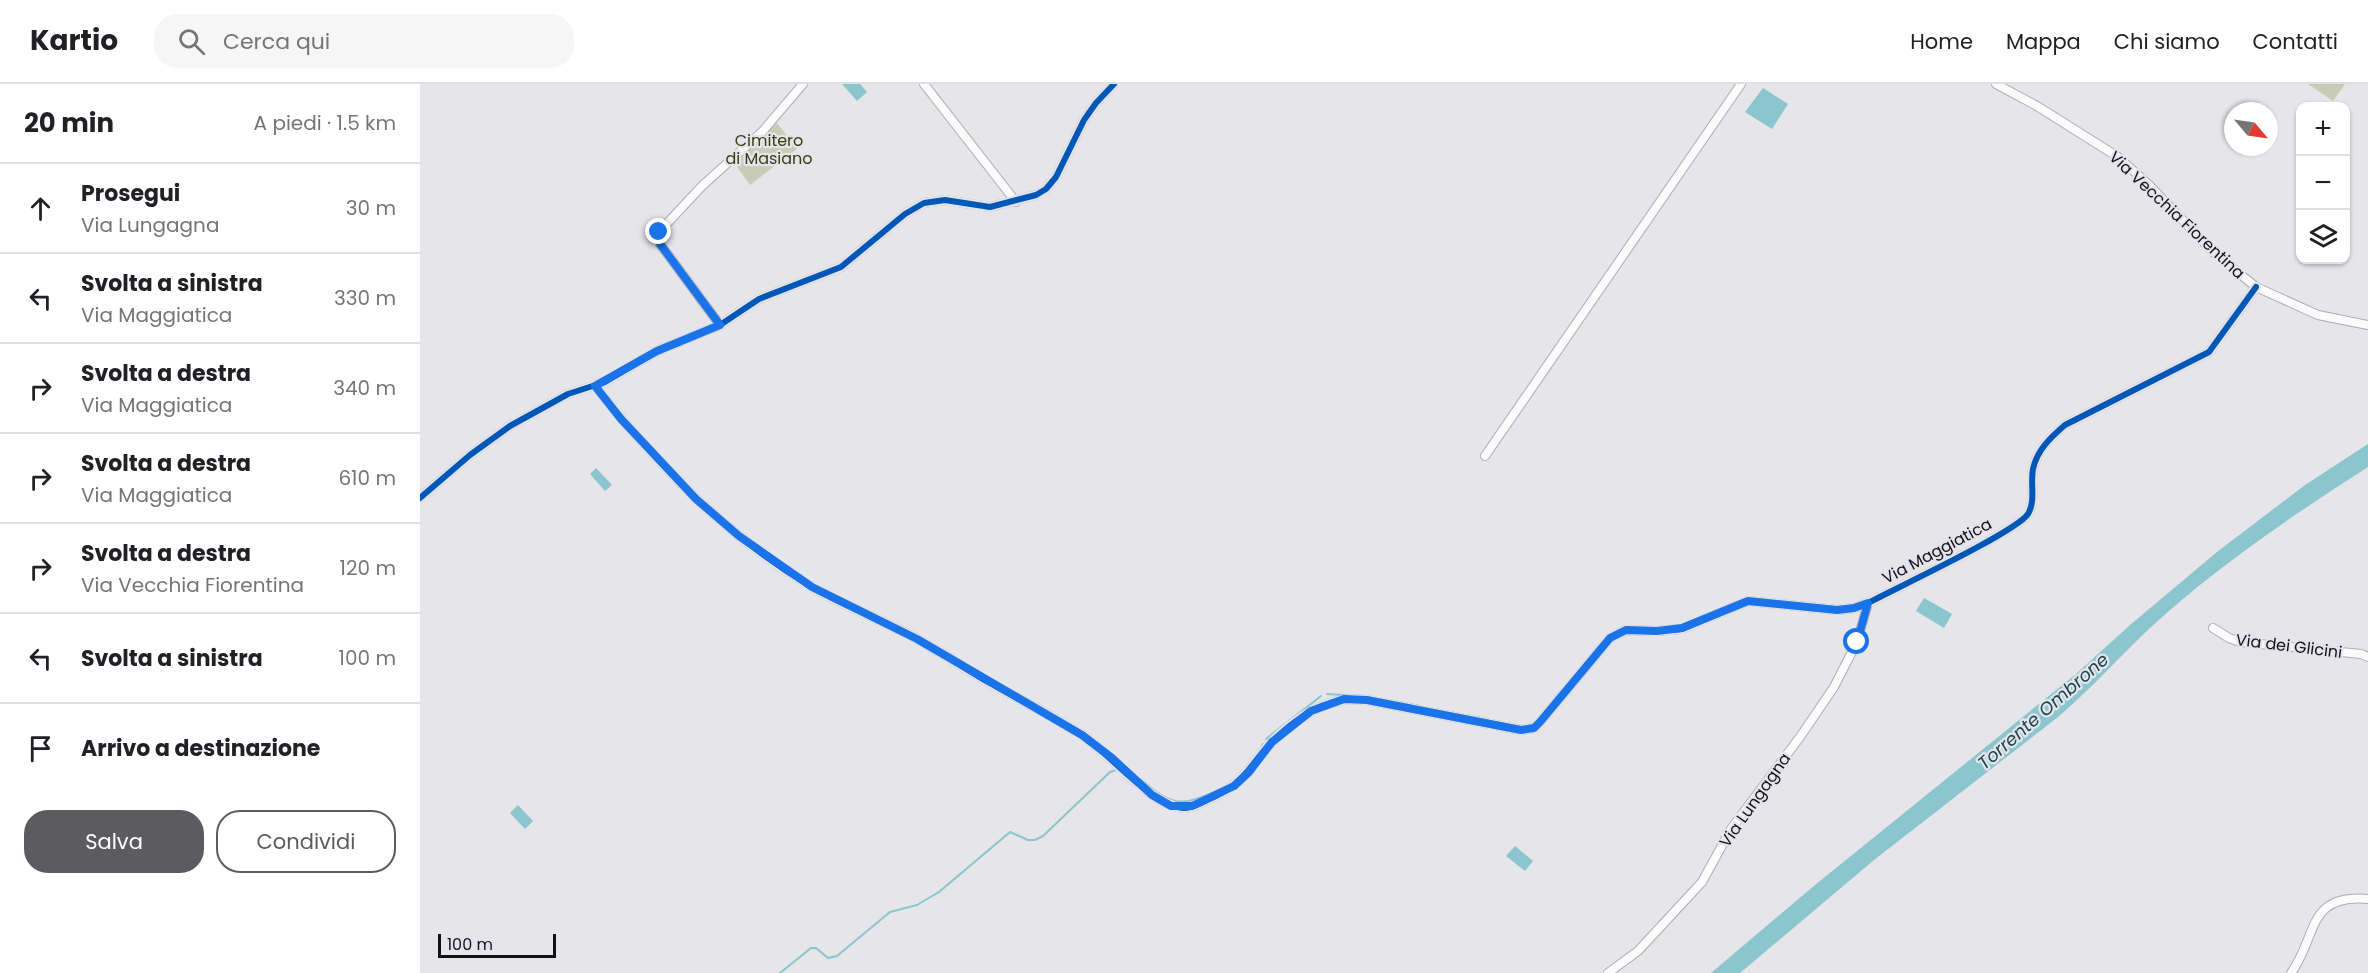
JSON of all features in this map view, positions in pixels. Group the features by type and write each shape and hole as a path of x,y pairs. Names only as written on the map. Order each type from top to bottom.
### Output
{"street":[{"path":"720,325 660,244 659,232 702,186 762,132 803,84"},
{"path":"924,84 1016,202"},
{"path":"420,498 470,455 510,426 568,394 595,386 657,351 720,325 759,299 841,267 905,214 924,203 945,200 984,208 1016,202 1036,195 1052,182 1061,170 1090,110 1114,84"},
{"path":"1485,456 1741,84"},
{"name":"Via Vecchia Fiorentina","path":"1996,84 2037,106 2118,157 2149,185 2212,252 2256,287 2318,315 2368,325"},
{"name":"Via Maggiatica","path":"595,386 621,419 696,499 725,526 762,553 812,587 905,633 1052,716 1099,748 1152,795 1171,806 1178,807 1192,806 1234,786 1249,772 1272,742 1298,720 1324,706 1344,699 1367,700 1526,730 1534,728 1610,638 1622,631 1682,628 1748,601 1837,610 1868,603 2022,521 2032,502 2033,469 2040,451 2051,437 2064,425 2209,352 2256,287"},
{"name":"Via Lungagna","path":"1608,973 1638,951 1702,882 1731,829 1800,737 1834,687 1857,642 1868,603"},
{"name":"Via dei Glicini","path":"2213,628 2240,642 2361,654 2368,657"},
{"path":"2291,973 2316,921 2328,906 2347,899 2368,899"}],"green space":[{"path":"2308,84 2345,84 2333,101"},
{"name":"Cimitero di Masiano","path":"777,123 797,149 750,185 733,161"}],"water":[{"path":"842,84 860,84 867,92 857,101"},
{"path":"1763,88 1788,104 1772,129 1745,112"},
{"name":"Torrente Ombrone","path":"2368,444 2368,467 2283,523 2175,605 2058,717 1874,860 1740,973 1711,973 1815,885 2076,674 2217,552 2305,485"},
{"path":"596,468 612,485 605,491 590,474"},
{"path":"1924,598 1952,614 1944,628 1916,611"},
{"path":"518,805 533,821 525,829 510,813"},
{"path":"1515,846 1533,861 1525,871 1506,856"}],"waterway":[{"path":"1327,694 1358,696"},
{"path":"1266,739 1321,696"},
{"path":"1399,702 1420,706"},
{"path":"1466,715 1487,719"},
{"path":"1259,752 1263,744"},
{"path":"780,973 811,948 816,948 828,958 837,956 890,912 917,905 939,892 1010,832 1028,840 1035,840 1043,836 1110,772 1116,770"},
{"path":"1140,779 1161,795 1177,801 1195,799 1219,790"}],"cycle path":[{"path":"420,498 470,455 510,426 568,394 605,382 657,351 720,325 759,299 841,267 905,214 924,203 945,200 990,207 1036,195 1046,189 1056,177 1084,120 1114,84"},
{"path":"595,386 643,443 694,497 722,522 781,567 823,593 916,638 981,678 1069,726 1092,743 1145,790 1172,806 1185,808 1199,804 1229,788 1286,729 1313,710 1333,702 1349,699 1367,700 1521,730 1534,728 1610,638 1626,630 1682,629 1748,601 1837,610 1868,603 2002,534 2019,522 2030,509 2035,462 2045,444 2055,434 2065,425 2209,352 2256,287"}],"route":[{"path":"659,232 660,244 720,325 657,351 595,386 621,419 703,507 769,558 812,587 917,639 984,680 1052,716 1092,742 1152,795 1171,806 1186,808 1234,786 1249,772 1268,746 1298,720 1311,711 1344,699 1367,700 1414,708 1521,730 1534,728 1610,638 1626,630 1657,631 1682,628 1748,601 1837,610 1868,603 1857,642"}]}
